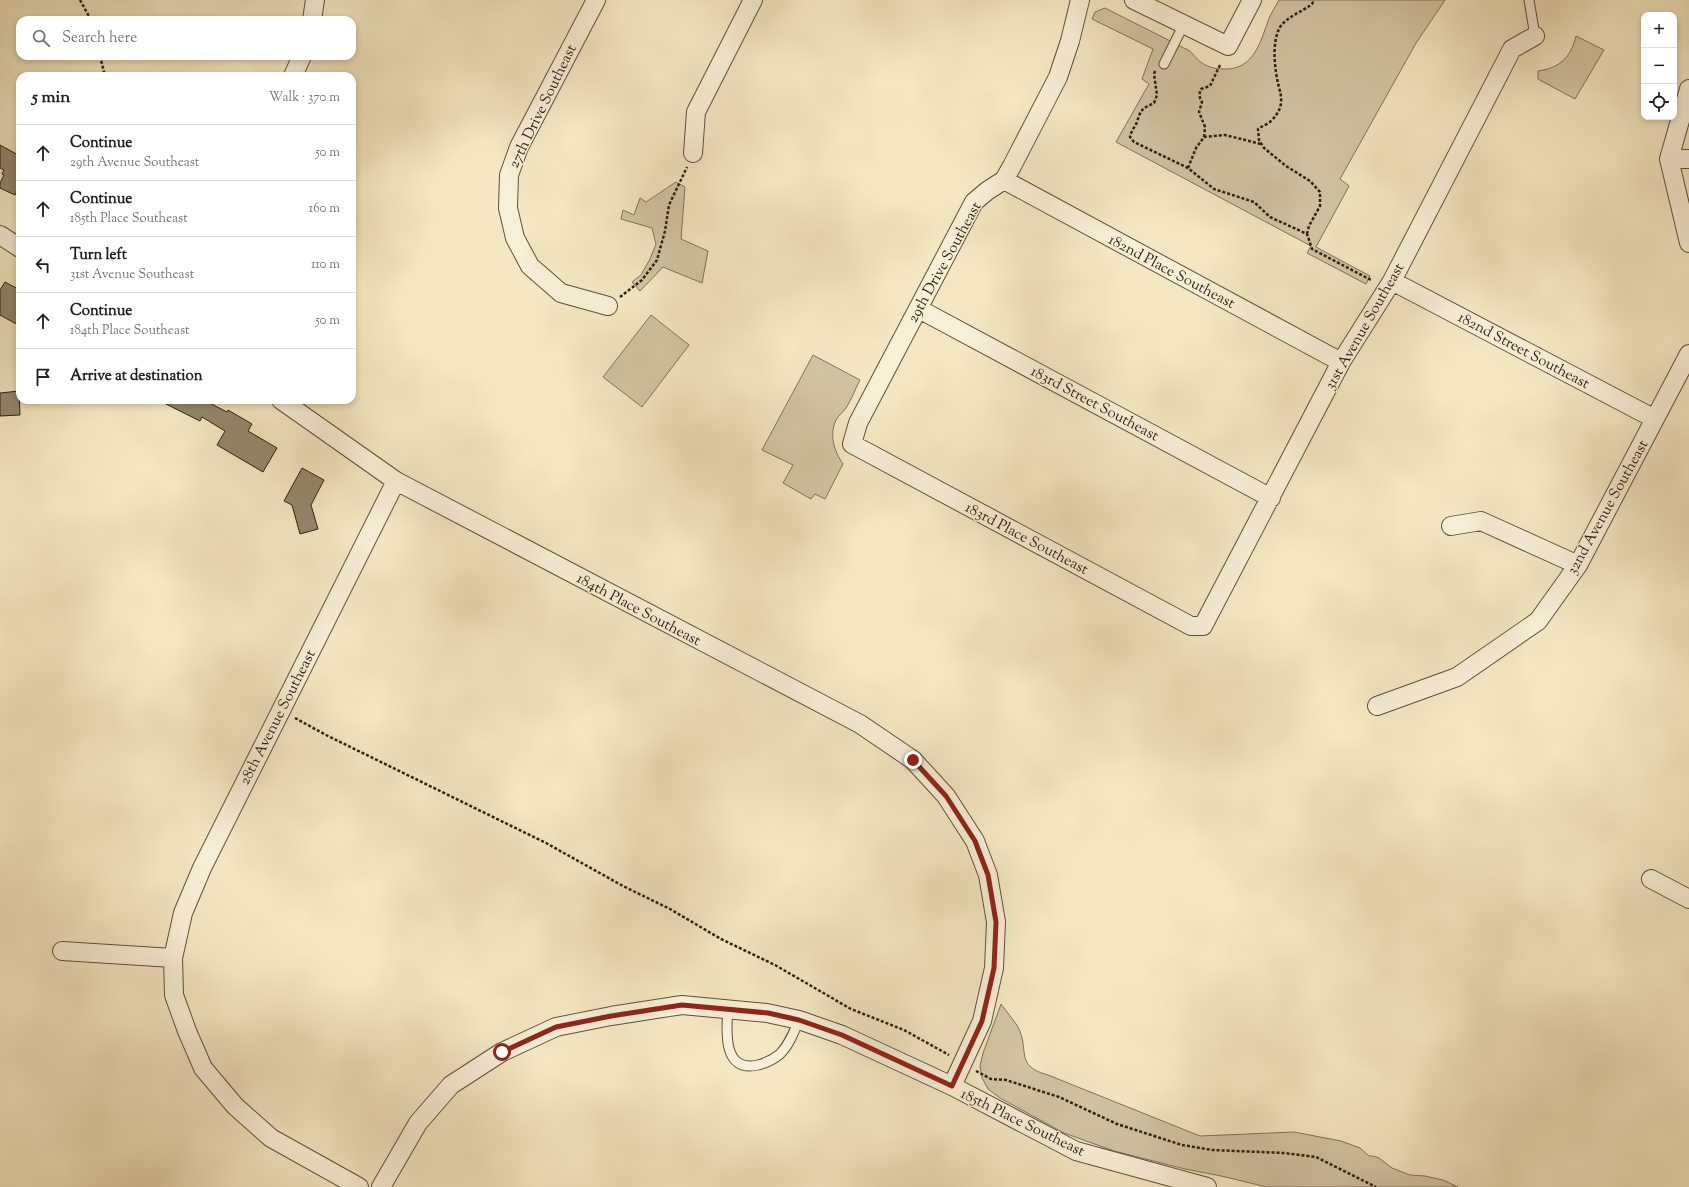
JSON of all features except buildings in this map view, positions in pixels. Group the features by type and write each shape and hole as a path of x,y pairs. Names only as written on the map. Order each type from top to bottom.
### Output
{"street":[{"path":"313,16 315,0"},
{"path":"694,153 696,112 752,0"},
{"name":"29th Drive Southeast","path":"852,444 858,423 974,202 1004,180 1058,78 1070,41 1080,0"},
{"path":"1134,0 1228,46 1252,0"},
{"name":"27th Drive Southeast","path":"594,1 519,147 508,175 508,208 515,238 530,266 561,293 608,306"},
{"name":"31st Avenue Southeast","path":"1203,626 1341,362 1392,281 1512,49 1535,36"},
{"path":"295,72 300,60"},
{"path":"1689,90 1669,159 1689,243"},
{"path":"1669,159 1689,159"},
{"name":"182nd Place Southeast","path":"1004,180 1341,362"},
{"path":"0,235 16,245"},
{"name":"182nd Street Southeast","path":"1392,281 1655,419"},
{"name":"183rd Street Southeast","path":"918,309 1271,498"},
{"name":"32nd Avenue Southeast","path":"1377,706 1457,676 1538,621 1578,565 1689,354"},
{"name":"184th Place Southeast","path":"287,404 396,481 860,724 913,760 946,796 975,841 988,875 996,922 994,968 982,1021 962,1063"},
{"name":"183rd Place Southeast","path":"852,444 1191,626 1203,626"},
{"name":"28th Avenue Southeast","path":"358,1187 271,1138 235,1106 203,1068 187,1031 174,994 173,958 183,913 196,881 396,481"},
{"path":"1451,526 1481,521 1578,565"},
{"path":"1650,879 1689,899"},
{"path":"62,951 173,958"},
{"name":"185th Place Southeast","path":"381,1187 418,1123 452,1085 502,1052 556,1027 611,1016 682,1005 768,1013 799,1020 842,1035 952,1086 1076,1151 1207,1187"},
{"path":"952,1086 962,1063"}],"lane":[{"path":"1529,0 1535,36"},
{"path":"1161,66 1184,24"},
{"path":"728,1009 726,1032 729,1051 737,1062 751,1066 767,1063 779,1055 788,1044 799,1020"}],"path":[{"path":"80,0 89,16"},
{"path":"1314,0 1312,4 1293,15 1281,27 1276,38 1276,74 1282,95 1280,108 1271,122 1258,129 1259,140 1286,166 1310,181 1320,192 1320,206 1309,226 1307,234 1312,249 1372,280"},
{"path":"101,60 104,72"},
{"path":"1188,168 1196,148 1204,137 1205,128 1199,112 1202,102 1199,97 1199,93 1201,89 1210,86 1220,65"},
{"path":"1161,66 1154,74 1157,94 1154,103 1144,108 1138,115 1137,123 1130,137 1134,142 1188,168 1214,189 1254,202 1270,218 1307,234"},
{"path":"1204,137 1225,135 1262,144"},
{"path":"608,306 642,280 657,260 665,232 670,205 694,153"},
{"path":"281,710 326,735 560,851 623,886 670,909 721,939 775,965 851,1009 904,1030 991,1079 1006,1080 1059,1097 1118,1124 1182,1145 1212,1150 1284,1153 1316,1157 1376,1187"}],"shaded area":[{"path":"1279,0 1445,0 1416,43 1340,179 1349,186 1316,247 1370,276 1366,284 1307,253 1311,246 1116,142 1149,84 1142,79 1153,49 1092,19 1095,12 1105,8 1190,51 1204,64 1212,68 1223,69 1243,65 1250,59 1260,43 1270,16"},
{"path":"1576,36 1604,50 1575,99 1538,79 1538,71 1553,67 1568,56"},
{"path":"676,182 685,187 681,239 708,251 702,283 663,267 640,291 632,282 641,275 656,244 652,228 621,219 623,210 634,215 640,198 646,202"},
{"path":"651,315 689,345 642,407 603,377"},
{"path":"813,355 860,380 848,405 837,418 834,426 833,437 835,448 843,464 825,499 815,494 811,499 783,483 793,465 762,450"},
{"path":"1001,1004 1018,1027 1027,1062 1037,1071 1200,1136 1294,1132 1341,1141 1360,1148 1369,1156 1379,1158 1392,1168 1410,1175 1425,1176 1443,1180 1458,1187 1267,1187 1185,1169 1114,1151 1064,1133 1000,1098 988,1089 982,1078 980,1066 983,1053"}],"route":[{"path":"502,1052 556,1027 611,1016 682,1005 768,1013 799,1020 842,1035 952,1086 982,1021 994,968 996,922 988,875 975,841 946,796 913,760"}]}
